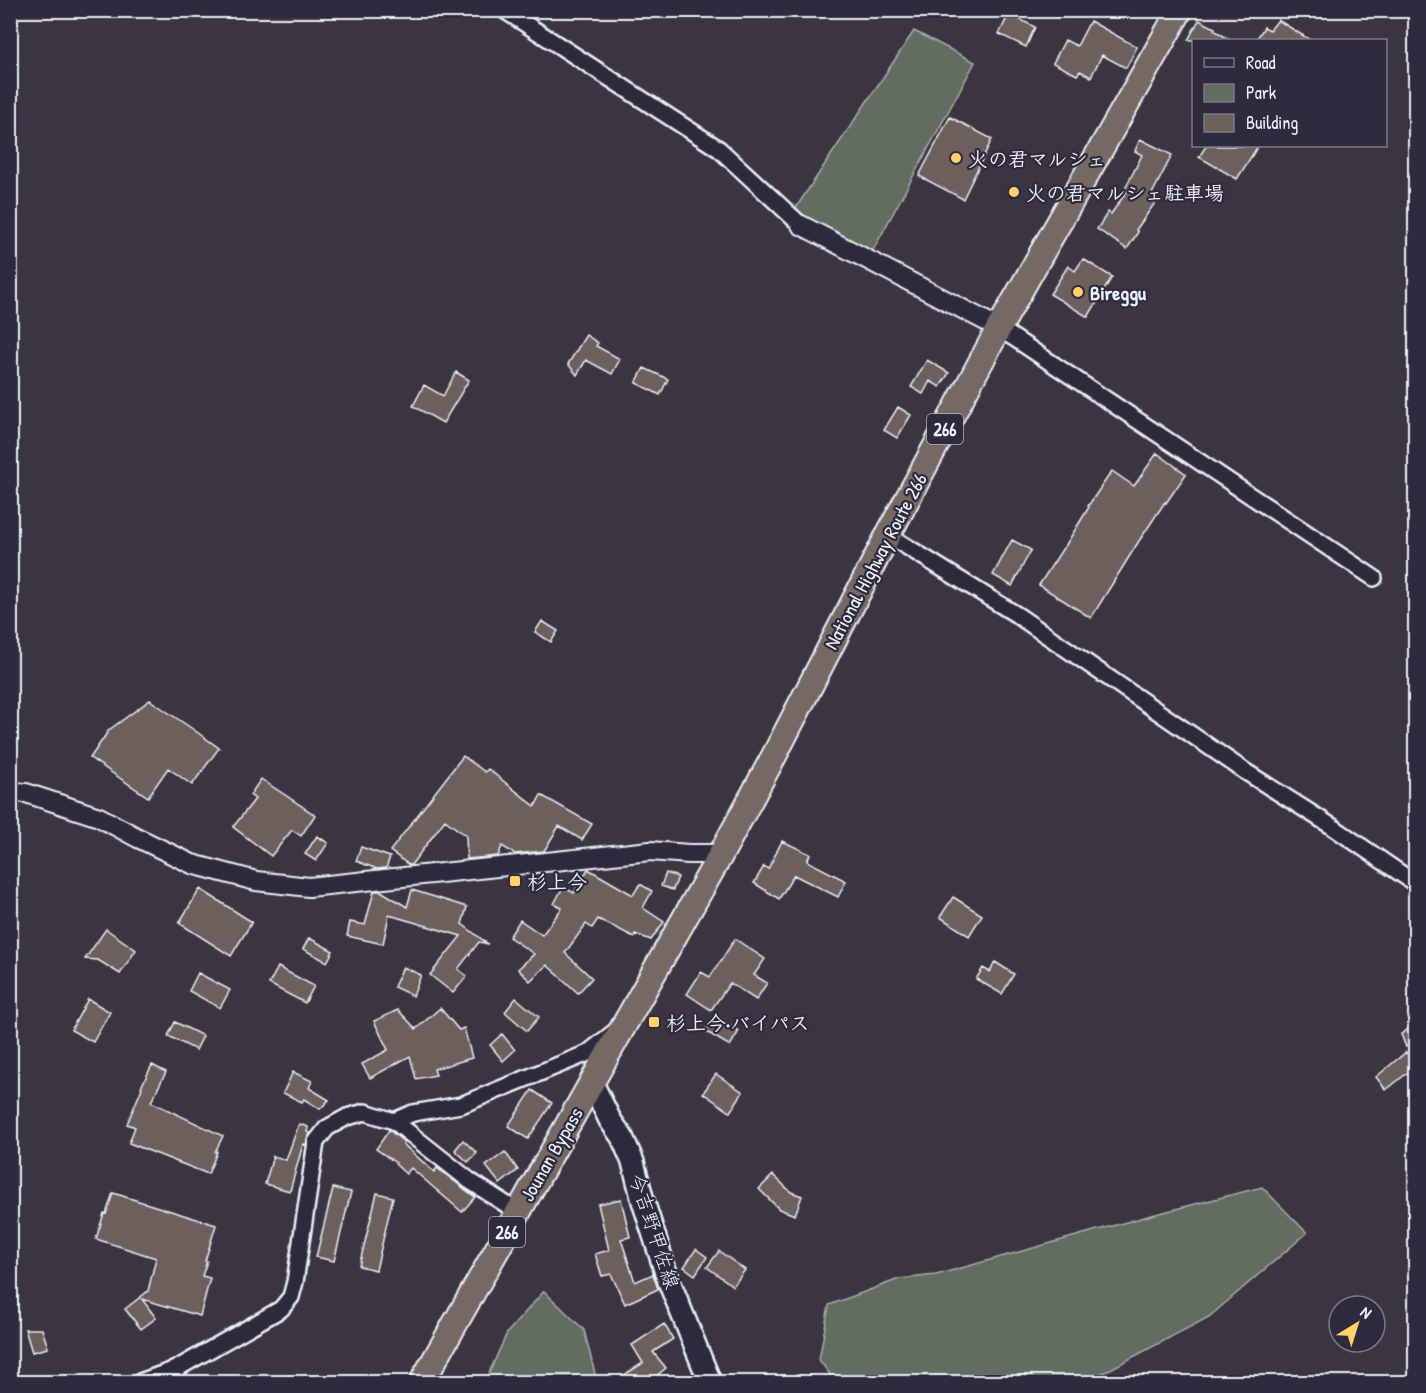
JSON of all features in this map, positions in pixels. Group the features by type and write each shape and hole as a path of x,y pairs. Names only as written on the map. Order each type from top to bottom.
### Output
{"highway":[{"name":"National Highway Route 266","path":"592,1083 775,754 888,535 999,328 1180,10"},
{"name":"Jounan Bypass","path":"422,1383 592,1083"}],"main road":[{"name":"今吉野甲佐線","path":"592,1083 633,1162 668,1279 710,1383"}],"street":[{"path":"504,10 719,149 801,225 999,328 1374,578"},
{"path":"888,535 1017,615 1246,772 1333,827 1416,884"},
{"path":"10,792 26,793 99,817 192,864 256,881 309,887 650,851 721,854"},
{"path":"394,1121 413,1113 461,1105 588,1053 627,1022"},
{"path":"140,1383 176,1369 281,1309 291,1297 316,1142 327,1128 347,1117 365,1112 394,1121 470,1180 518,1212"}],"green space":[{"path":"914,31 975,62 871,254 793,212"},
{"path":"1262,1187 1307,1233 1209,1317 1086,1382 836,1382 819,1360 829,1305 899,1279 936,1275"},
{"path":"544,1291 584,1330 597,1382 485,1382 507,1333"}],"building":[{"path":"1009,14 1035,27 1026,47 999,34"},
{"path":"1199,20 1215,28 1214,30 1228,39 1192,39 1188,40"},
{"path":"1278,20 1308,39 1257,39 1264,27 1270,30"},
{"path":"1090,21 1137,47 1126,68 1102,55 1091,77 1080,71 1077,75 1053,63 1065,40 1077,46"},
{"name":"火の君マルシェ","path":"950,117 992,139 963,199 919,176"},
{"path":"1140,139 1172,155 1151,196 1157,200 1136,230 1138,232 1127,249 1097,229 1108,212 1111,214 1127,191 1125,189 1142,155 1135,151"},
{"path":"1205,147 1257,147 1237,179 1199,157"},
{"name":"Bireggu","path":"1083,259 1112,277 1088,317 1050,294 1068,266 1075,271"},
{"path":"586,335 598,343 596,346 620,359 612,374 586,360 577,375 568,364"},
{"path":"927,360 949,373 940,387 930,381 923,394 911,387"},
{"path":"644,368 668,379 660,395 636,383"},
{"path":"456,372 469,380 443,423 413,406 424,385 443,396"},
{"path":"898,407 911,415 897,438 884,430"},
{"path":"1157,453 1186,474 1139,541 1091,618 1039,585 1112,471 1134,486"},
{"path":"1012,540 1031,550 1012,586 993,575"},
{"path":"542,621 558,631 551,642 535,632"},
{"path":"150,700 219,748 192,785 168,768 148,797 90,758 109,730"},
{"path":"463,756 485,772 488,769 535,806 541,795 592,824 582,840 559,826 544,851 515,854 502,846 498,856 467,859 466,836 445,820 409,865 390,851"},
{"path":"261,779 315,815 301,836 292,830 271,856 233,827 255,799 250,795"},
{"path":"317,836 328,843 316,861 305,854"},
{"path":"782,841 810,854 807,861 846,881 838,897 794,875 779,899 754,883 764,866 768,869"},
{"path":"361,847 390,857 386,868 377,869 356,861"},
{"path":"588,869 633,895 640,884 652,891 643,908 664,922 651,940 635,934 634,937 598,919 592,928 586,924 565,953 592,978 578,993 547,965 530,981 518,969 534,954 509,937 520,920 542,935 562,908 554,904 563,887 574,893"},
{"path":"666,873 678,877 673,890 661,886"},
{"path":"200,889 252,922 231,956 179,923"},
{"path":"412,890 467,907 462,924 488,944 479,942 458,969 467,976 453,993 430,975 461,936 389,915 383,944 347,936 350,922 365,925 374,891 381,891 407,907"},
{"path":"953,897 982,915 969,936 940,917"},
{"path":"106,929 136,950 120,974 98,960 85,959"},
{"path":"309,938 333,951 327,962 303,949"},
{"path":"735,939 765,959 754,975 767,983 756,1000 730,983 711,1010 687,994 701,972 710,977"},
{"path":"995,962 1014,974 1002,994 976,979 983,968 990,972"},
{"path":"278,967 314,986 305,1003 269,984"},
{"path":"403,967 421,975 413,996 394,987"},
{"path":"198,973 230,990 220,1008 189,991"},
{"path":"516,998 539,1017 527,1031 505,1012"},
{"path":"88,999 110,1012 93,1042 71,1030"},
{"path":"440,1008 459,1030 464,1028 472,1058 434,1069 436,1075 416,1079 410,1056 370,1078 362,1064 388,1050 374,1021 398,1010 416,1029"},
{"path":"715,1015 739,1031 730,1046 705,1031"},
{"path":"175,1022 203,1036 196,1050 168,1036"},
{"path":"1416,1024 1416,1040 1406,1047 1401,1034"},
{"path":"502,1034 515,1050 503,1061 490,1045"},
{"path":"1406,1052 1416,1066 1386,1090 1376,1077"},
{"path":"152,1065 166,1072 151,1102 223,1136 208,1174 129,1143 135,1127 127,1124"},
{"path":"293,1072 312,1081 309,1088 329,1100 320,1109 304,1099 302,1102 283,1093"},
{"path":"716,1074 743,1092 730,1112 703,1093"},
{"path":"532,1090 552,1103 528,1139 508,1126"},
{"path":"299,1124 308,1127 307,1132 310,1133 306,1145 303,1144 290,1191 265,1184 273,1156 286,1160"},
{"path":"389,1130 434,1172 437,1168 475,1197 462,1212 411,1168 406,1174 396,1163 376,1149"},
{"path":"463,1140 477,1153 468,1162 455,1150"},
{"path":"505,1152 518,1170 500,1184 486,1166"},
{"path":"773,1175 791,1192 802,1196 795,1215 779,1209 759,1189"},
{"path":"333,1188 351,1192 334,1261 316,1257"},
{"path":"113,1193 216,1225 202,1276 210,1278 200,1316 142,1299 156,1318 141,1329 125,1309 148,1291 156,1258 96,1239"},
{"path":"377,1193 393,1197 376,1270 359,1266"},
{"path":"621,1199 630,1237 621,1239 635,1282 653,1274 658,1289 625,1304 611,1274 602,1276 595,1254 609,1250 598,1204"},
{"path":"696,1249 707,1257 695,1275 684,1267"},
{"path":"719,1251 745,1270 733,1286 707,1267"},
{"path":"664,1324 673,1339 653,1352 666,1368 648,1383 612,1383 643,1363 632,1345"},
{"path":"25,1329 42,1329 48,1348 32,1352"}],"place":[{"name":"火の君マルシェ","path":"956,158"},
{"name":"火の君マルシェ駐車場","path":"1014,192"},
{"name":"Bireggu","path":"1078,292"},
{"name":"杉上今","path":"515,881"},
{"name":"杉上今·バイパス","path":"654,1022"}]}
